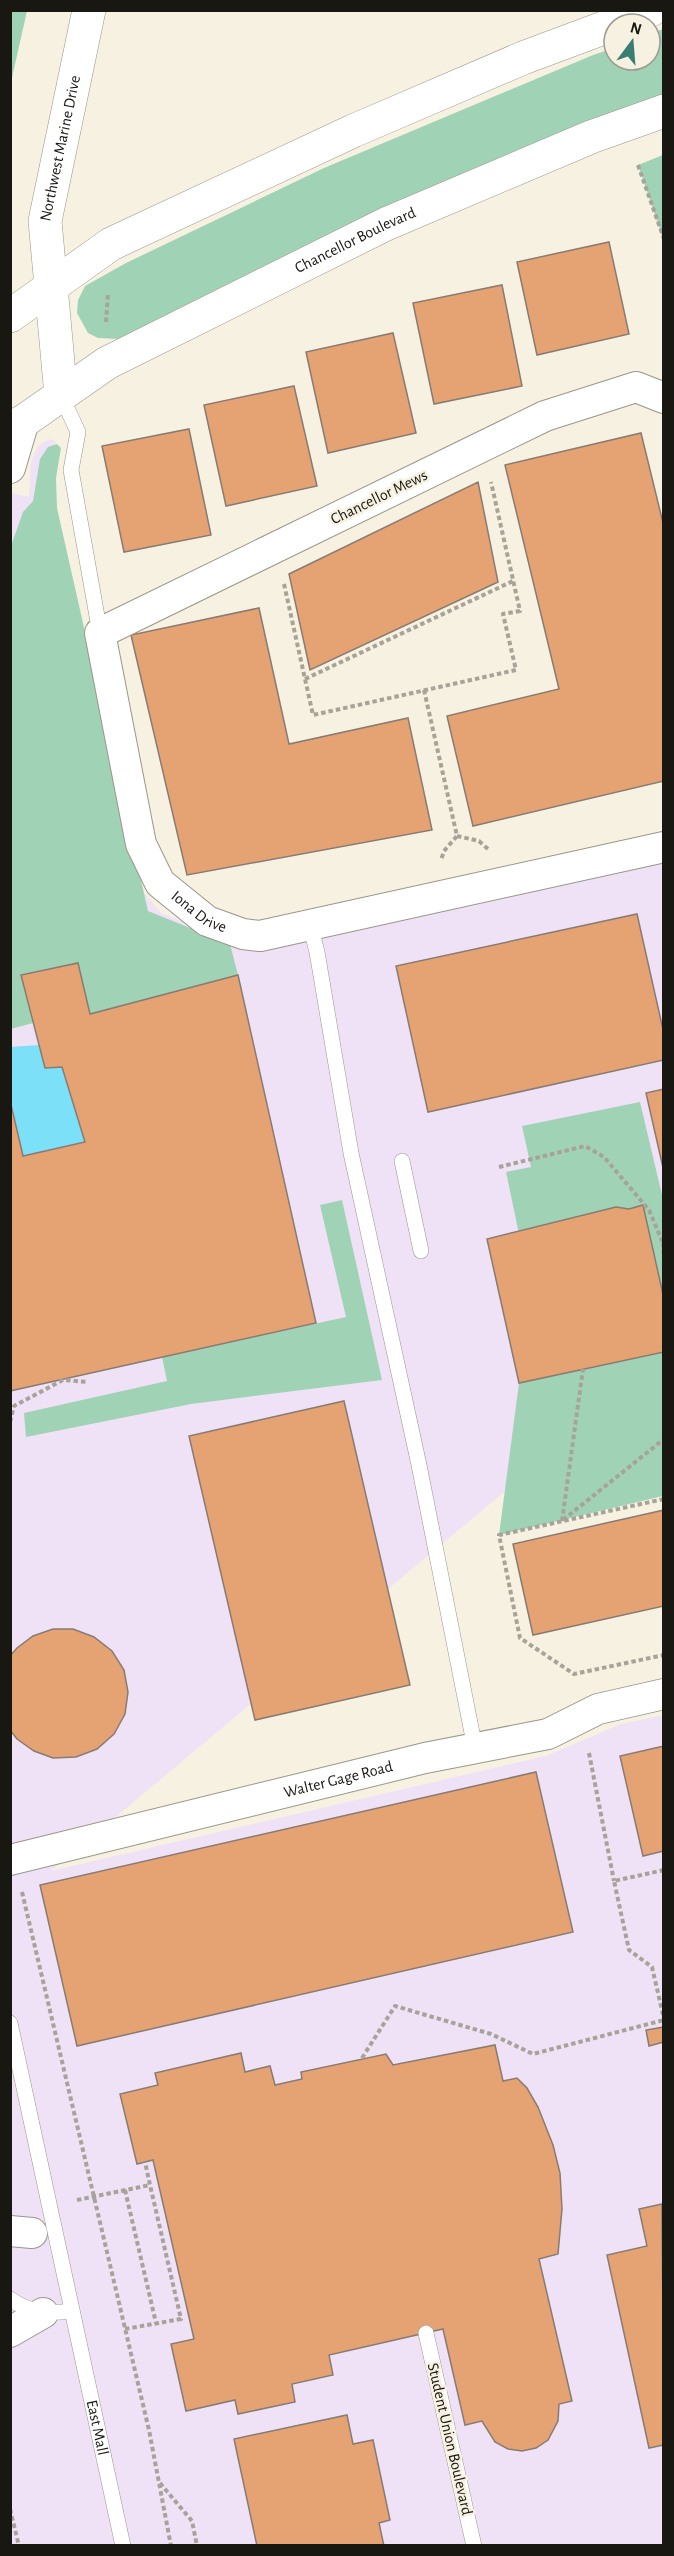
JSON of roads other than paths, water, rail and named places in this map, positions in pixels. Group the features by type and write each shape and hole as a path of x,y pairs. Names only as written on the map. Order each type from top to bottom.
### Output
{"street":[{"name":"Northwest Marine Drive","path":"61,395 45,221 89,10"},
{"path":"10,316 111,244 364,127 523,58 602,28"},
{"name":"Chancellor Boulevard","path":"61,395 107,363 386,224 591,137 663,111"},
{"name":"Chancellor Mews","path":"100,633 545,416 636,387 663,398"},
{"path":"10,468 17,424 61,395"},
{"name":"Iona Drive","path":"100,633 141,844 160,883 207,921 243,934 260,936 663,847"},
{"name":"Walter Gage Road","path":"16,1873 475,1748 548,1734 598,1709 663,1695"},
{"path":"10,2332 43,2313"}],"lane":[{"name":"Iona Drive","path":"61,395 78,432 71,470 100,633"},
{"path":"310,925 317,952 351,1153 419,1465 475,1748"},
{"path":"402,1161 421,1251"},
{"name":"East Mall","path":"10,2023 27,2234 72,2311 123,2546"},
{"path":"10,2299 24,2309 43,2313 72,2311"},
{"name":"Student Union Boulevard","path":"426,2333 474,2546"}],"water":[{"path":"39,1045 45,1068 62,1067 85,1142 23,1156 11,1100 10,1047"}]}
